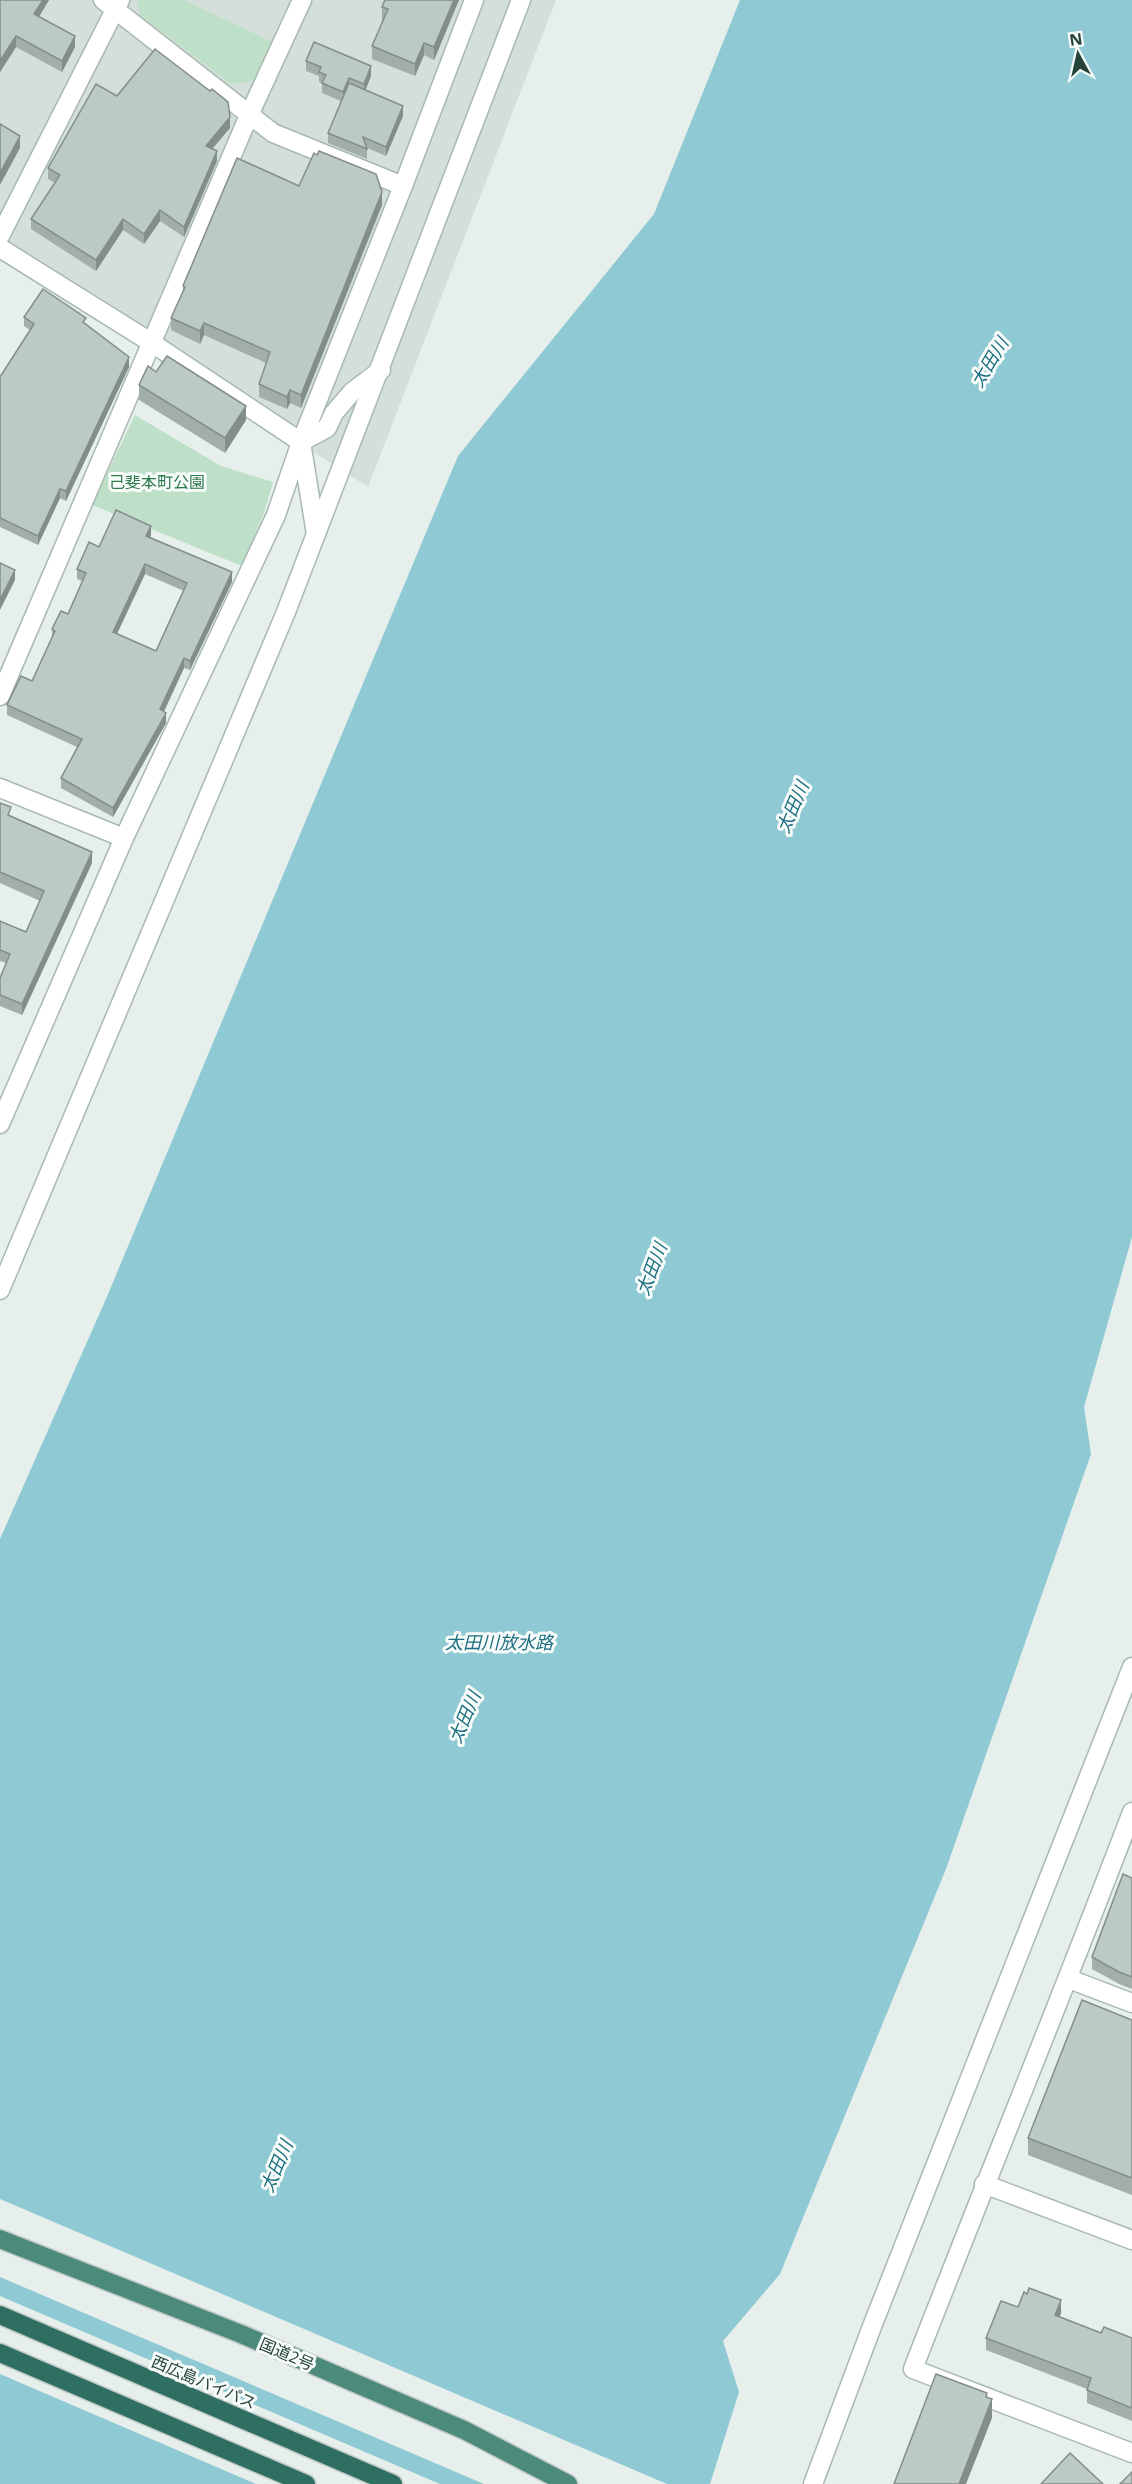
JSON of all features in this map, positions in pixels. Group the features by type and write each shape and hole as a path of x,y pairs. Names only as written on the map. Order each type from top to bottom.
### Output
{"highway":[{"name":"国道2号","path":"0,2239 241,2334 454,2425 568,2484"},
{"name":"西広島バイパス","path":"0,2315 393,2484"},
{"path":"0,2323 377,2484"},
{"path":"0,2353 306,2484"}],"street":[{"path":"0,696 250,113 302,0"},
{"path":"0,1124 124,838 276,515 301,442 474,0"},
{"path":"0,1290 281,623 381,370 521,0"},
{"path":"0,236 113,3 273,133 403,186"},
{"path":"0,248 152,343 301,442 316,534"},
{"path":"301,442 327,428 334,413 352,392 381,370"},
{"path":"0,788 124,838"},
{"path":"813,2484 871,2329 1132,1666"},
{"path":"1132,1812 1069,1979 984,2184 913,2369 1132,2453"},
{"path":"1069,1979 1132,2003"},
{"path":"984,2184 1132,2240"}],"shaded area":[{"path":"0,0 556,0 368,487 0,250"}],"green space":[{"path":"137,0 184,0 272,42 253,81 231,84 140,15"},
{"name":"己斐本町公園","path":"135,415 221,466 273,482 264,513 242,566 92,505"}],"water":[{"name":"太田川放水路","path":"740,0 1132,0 1132,1237 1084,1407 1091,1454 946,1869 780,2274 723,2341 739,2392 710,2484 0,2484 0,1539 106,1299 458,456 654,214"}],"pier":[{"path":"0,2199 667,2484 484,2484 0,2277"},
{"path":"0,2296 440,2484 256,2484 0,2374"}],"building":[{"path":"0,0 43,0 34,14 75,36 62,61 16,36 0,61"},
{"path":"385,0 454,0 434,47 424,43 415,64 372,46 388,9 382,7"},
{"path":"314,42 371,66 364,84 349,78 343,92 322,83 326,75 319,72 321,67 306,61"},
{"path":"155,49 228,102 230,117 206,146 217,151 184,227 160,210 144,234 123,219 96,260 31,219 60,175 48,168 96,84 117,96"},
{"path":"349,83 403,106 386,147 363,137 367,149 328,133"},
{"path":"0,124 20,136 0,173"},
{"path":"319,151 376,174 382,192 301,395 290,390 287,397 259,384 270,352 204,323 200,331 171,318 237,158 299,186 314,153 317,155"},
{"path":"43,289 86,318 83,322 129,357 66,491 60,489 38,536 0,518 0,377 34,324 24,317"},
{"path":"167,356 246,406 225,438 139,385 148,366 156,372"},
{"path":"116,510 151,526 146,536 232,572 190,661 184,658 160,709 166,713 113,808 61,778 82,739 7,705 21,676 32,681 55,631 52,629 61,611 68,614 86,573 77,569 89,542 99,547","holes":["145,564 187,583 156,651 113,632"]},
{"path":"0,563 15,570 0,600"},
{"path":"0,803 11,807 8,815 92,852 22,1004 0,995 0,978 10,954 0,950 0,921 26,932 44,891 0,872"},
{"path":"1123,1874 1132,1878 1132,1977 1092,1957"},
{"path":"1082,2000 1132,2020 1132,2178 1028,2138"},
{"path":"1029,2288 1061,2300 1055,2315 1101,2333 1104,2327 1132,2338 1132,2408 1087,2390 1091,2378 986,2338 1001,2301 1018,2307 1024,2292 1027,2294"},
{"path":"936,2374 987,2393 986,2397 992,2399 959,2484 894,2484"},
{"path":"1070,2453 1103,2484 1041,2484"},
{"path":"1132,2472 1132,2484 1120,2484"}],"water label":[{"name":"太田川","path":"989,362"},
{"name":"太田川","path":"792,807"},
{"name":"太田川","path":"651,1269"},
{"name":"太田川","path":"464,1717"},
{"name":"太田川","path":"276,2166"}]}
